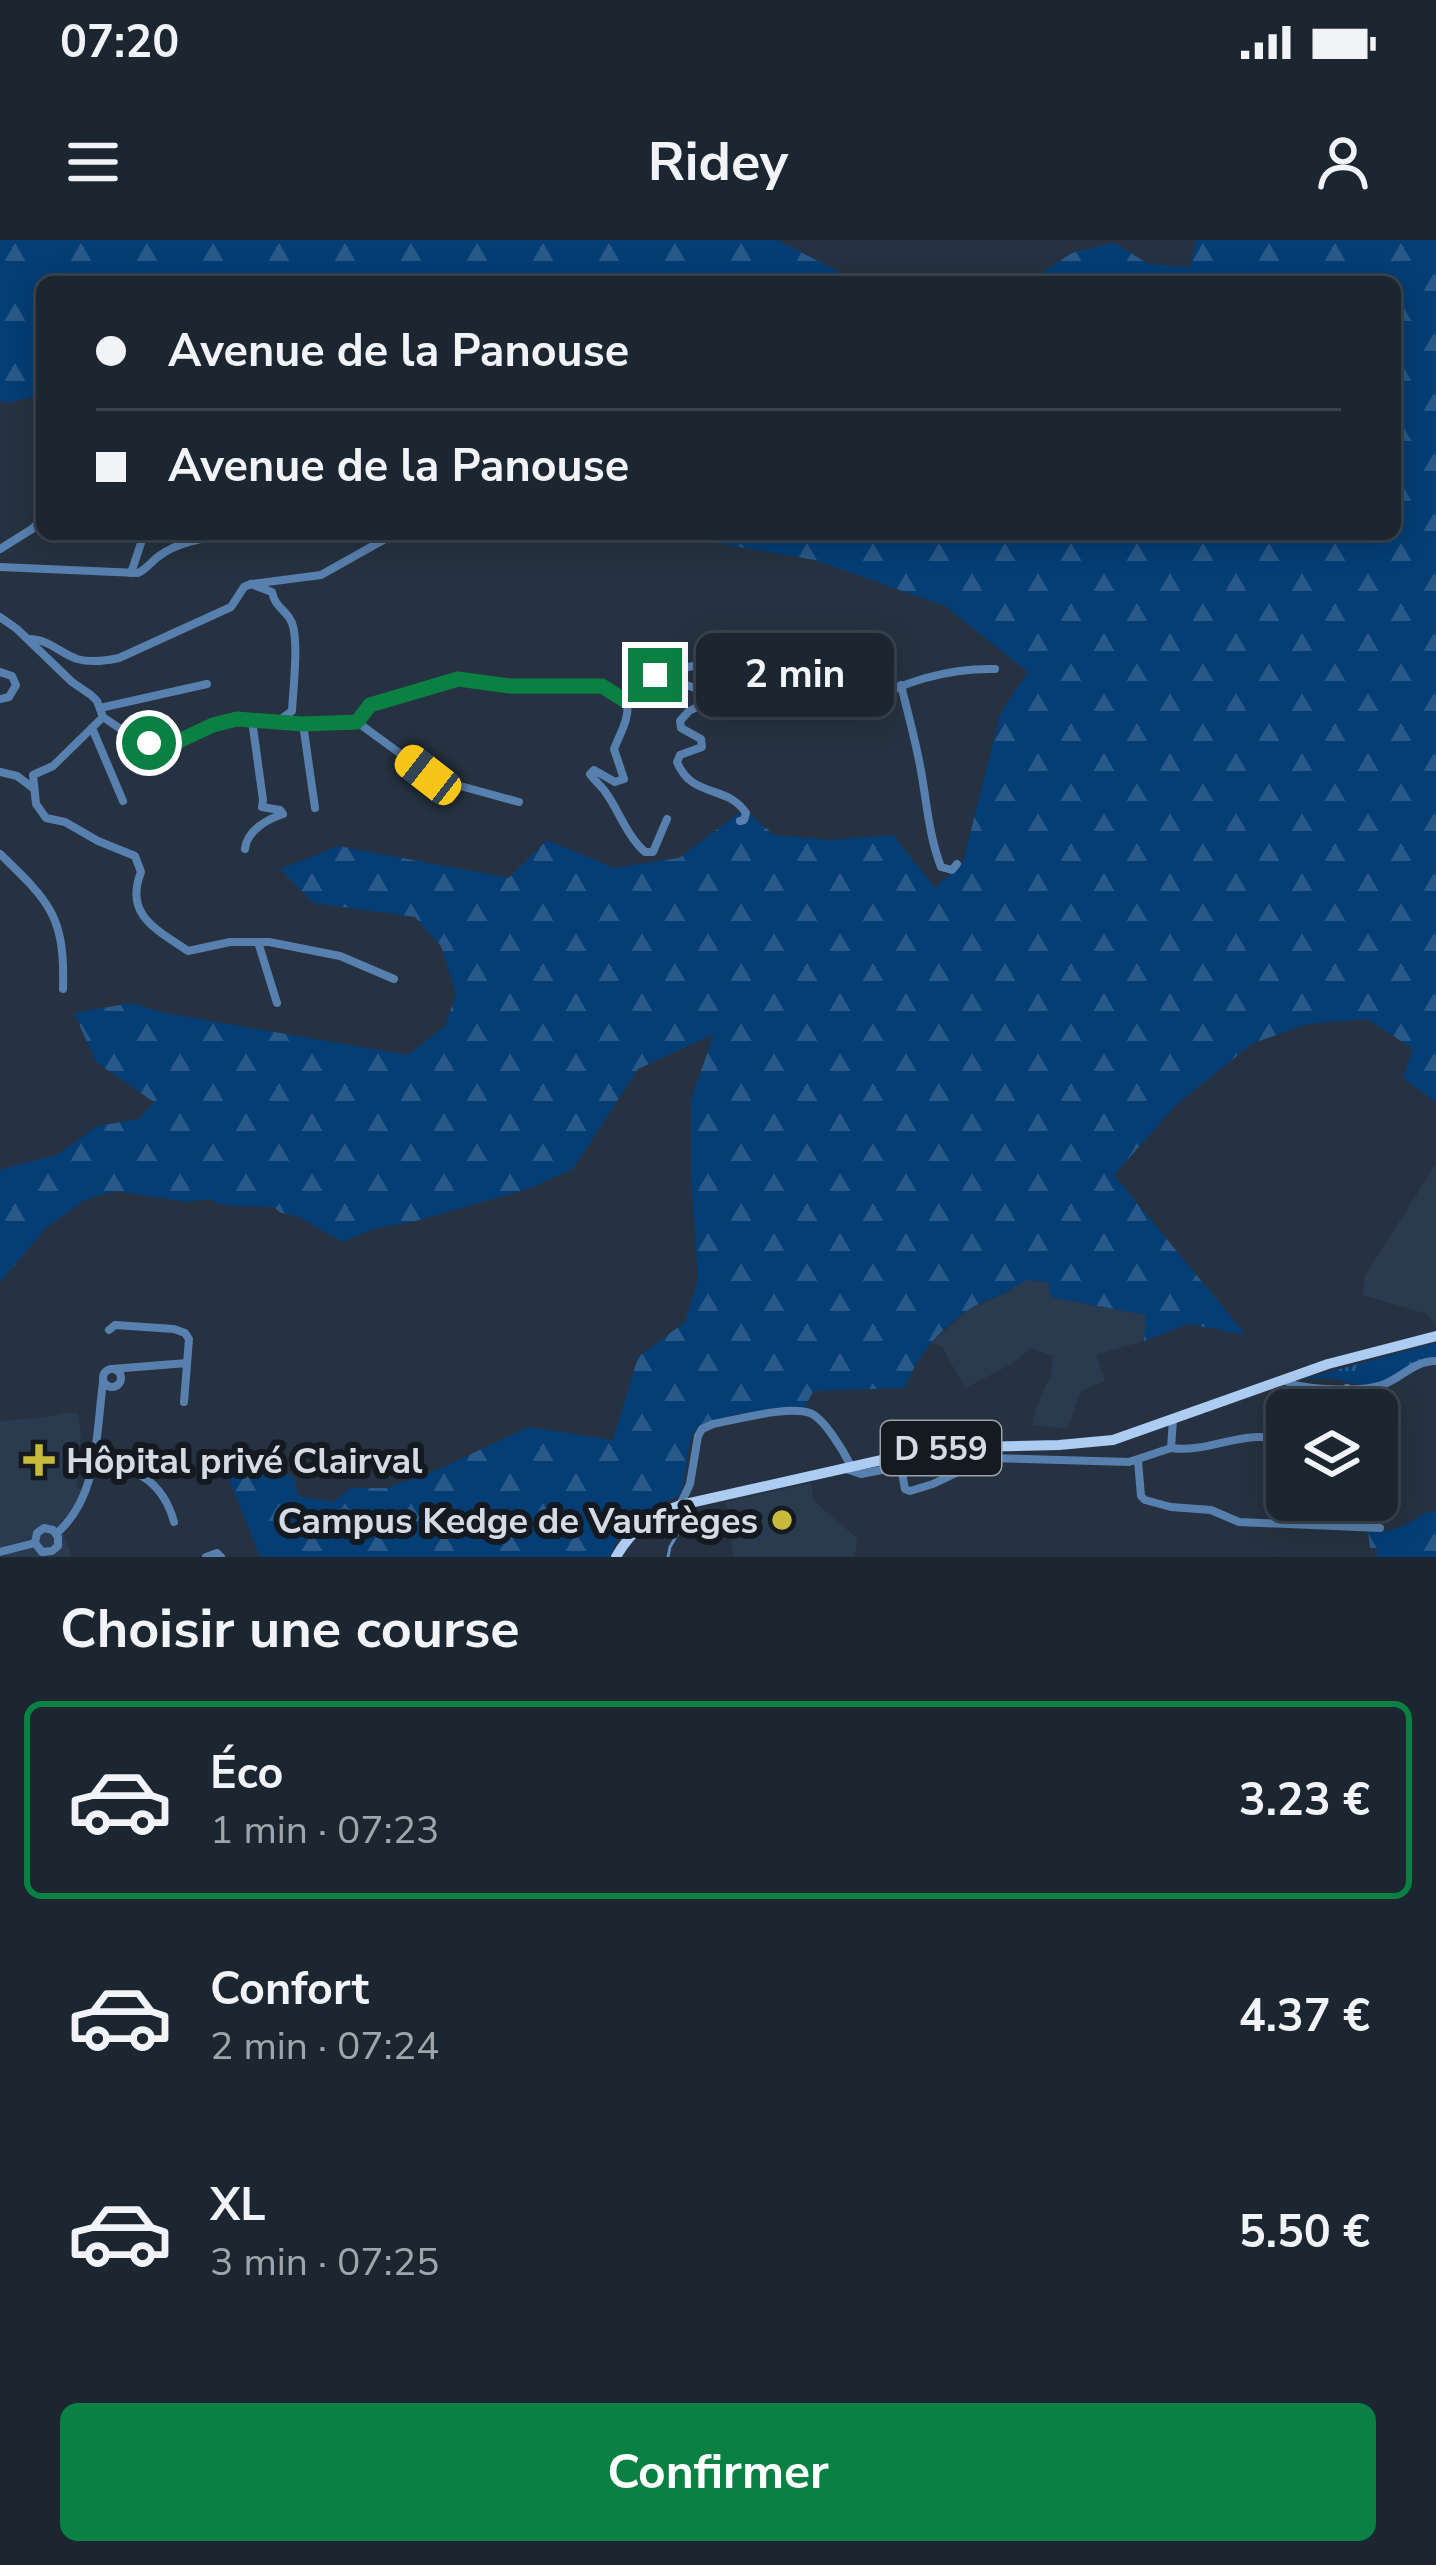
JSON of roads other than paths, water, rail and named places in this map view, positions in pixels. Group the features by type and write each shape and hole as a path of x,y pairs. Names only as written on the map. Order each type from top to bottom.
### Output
{"main road":[{"name":"D 559","path":"616,1557 640,1525 681,1505 935,1448 1100,1442 1328,1364 1436,1336"}],"street":[{"path":"0,549 36,525"},
{"path":"131,573 143,540"},
{"path":"0,568 144,572 177,545 197,540"},
{"path":"28,640 40,639 80,660 118,658 220,613 236,603 244,587 321,574 383,540"},
{"path":"251,584 272,592 295,631 292,711 276,723"},
{"path":"0,617 91,695 101,712 128,734 161,746 175,745 224,721 357,722 435,779 519,802"},
{"path":"357,722 370,705 458,679 510,686 602,686 628,699 661,672 728,661 750,670 789,703 802,702 835,685 856,707 901,685 995,669"},
{"path":"0,672 16,685 10,697 0,699"},
{"path":"661,672 708,693 708,702 680,721 681,728 703,744 698,751 680,755 677,762 682,775 704,790 740,803 746,813 740,821"},
{"path":"206,684 101,712 92,728 53,766 35,772 33,788 41,815 135,856 141,866 135,891 139,909 188,951 230,942 280,944 340,956 394,980"},
{"path":"901,685 938,859 947,870 957,864"},
{"path":"628,699 626,725 614,749 624,778 615,782 594,770 590,774 646,852 653,852 667,819"},
{"path":"245,848 246,840 266,820 283,814 262,807 251,720"},
{"path":"303,724 315,808"},
{"path":"92,728 123,801"},
{"path":"0,772 17,776 33,788"},
{"path":"0,854 51,910 60,928 64,989"},
{"path":"0,873 10,864"},
{"path":"258,943 277,1004"},
{"path":"110,1330 115,1324 182,1331 188,1339 184,1402"},
{"path":"1283,1380 1292,1385 1347,1388 1385,1384 1416,1364 1436,1361"},
{"path":"35,1543 42,1552 52,1551 88,1490 104,1373 187,1363"},
{"path":"103,1382 110,1388 120,1382 120,1374 112,1369"},
{"path":"681,1505 702,1430 792,1411 810,1413 823,1424 850,1472 901,1468 905,1489 910,1491 988,1458 1138,1460 1171,1448 1266,1436"},
{"path":"1171,1448 1172,1420"},
{"path":"93,1459 129,1469 152,1483 167,1501 174,1522"},
{"path":"1138,1460 1145,1500 1211,1510 1239,1522 1381,1528"},
{"path":"35,1543 39,1531 63,1527"},
{"path":"1,1551 35,1543"},
{"path":"206,1557 217,1553 221,1557"}],"waterway":[{"path":"668,1557 690,1512"}],"place":[{"name":"Hôpital privé Clairval","path":"39,1460"},
{"name":"Campus Kedge de Vaufrèges","path":"782,1520"}]}
